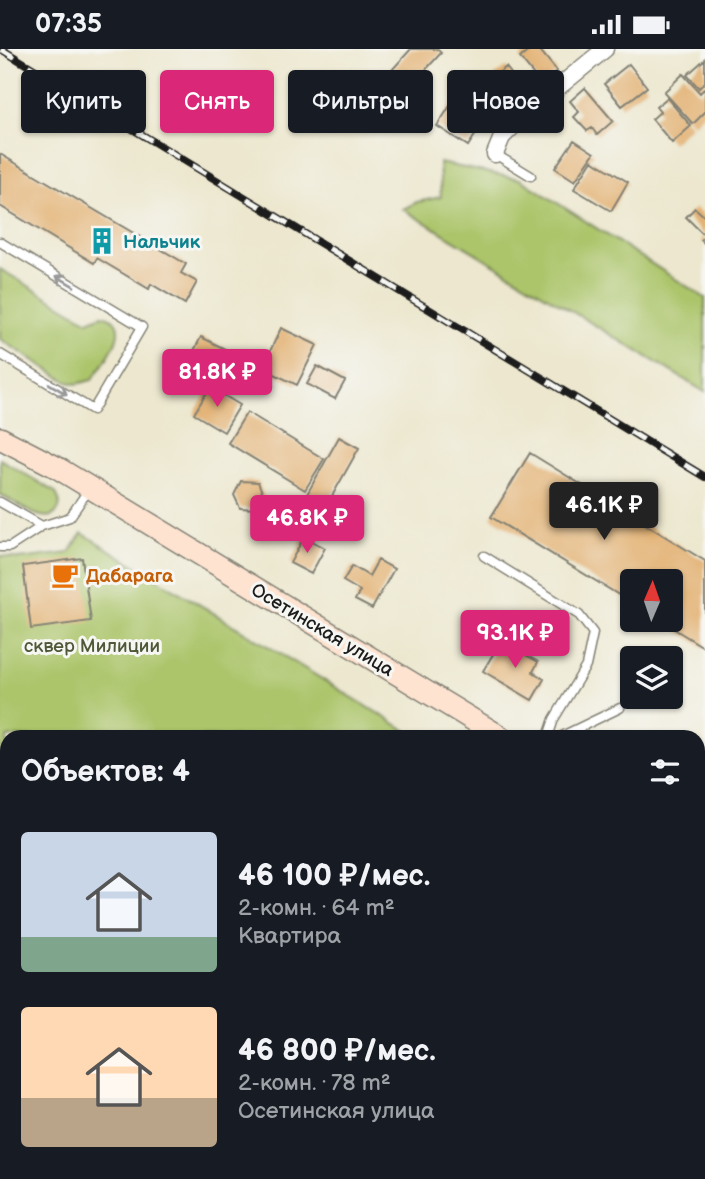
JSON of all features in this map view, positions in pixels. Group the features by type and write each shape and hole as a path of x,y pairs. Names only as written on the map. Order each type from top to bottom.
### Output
{"main road":[{"name":"Осетинская улица","path":"0,438 89,488 489,730"}],"street":[{"path":"495,154 502,137 522,117 605,49"}],"lane":[{"path":"495,154 531,176"},
{"path":"0,242 142,327 93,410 0,353"},
{"path":"0,547 10,547 42,526 70,517 89,488"},
{"path":"0,502 42,526"},
{"path":"484,556 579,615 593,633 586,666 554,719 550,730"},
{"path":"574,730 620,708"}],"green space":[{"path":"439,163 520,179 705,298 705,392 403,209 417,202 441,197"},
{"path":"0,269 88,321 102,315 113,319 118,335 115,345 92,380 77,384 68,382 0,339"},
{"path":"0,459 55,492 60,503 56,513 51,516 36,515 0,494"},
{"name":"сквер Милиции","path":"82,533 406,730 0,730 0,556 20,559 69,553"}],"building":[{"path":"411,49 437,49 441,53 426,70 392,70"},
{"path":"531,49 539,49 556,70 530,70 520,58"},
{"path":"705,59 705,82 699,88 687,75"},
{"path":"629,64 647,87 622,106 604,84"},
{"path":"683,74 700,93 705,88 705,112 693,124 664,92"},
{"path":"585,88 613,121 597,135 592,128 587,131 574,117 579,112 570,101"},
{"path":"667,98 691,126 672,143 652,119 660,112 656,107"},
{"path":"447,111 447,132 437,126"},
{"path":"448,133 476,133 468,146"},
{"path":"574,140 594,153 575,181 555,168"},
{"name":"Нальчик","path":"0,154 186,264 181,273 197,282 185,304 151,284 149,289 97,258 94,263 0,206"},
{"path":"592,160 628,182 611,211 574,189"},
{"path":"695,208 705,217 705,236 686,217"},
{"path":"281,328 317,345 297,385 262,368"},
{"path":"201,337 225,349 211,376 187,364"},
{"path":"317,366 345,381 335,399 307,384"},
{"path":"210,387 240,405 224,432 194,414"},
{"path":"247,412 324,459 305,490 228,443"},
{"path":"339,437 359,448 313,530 293,519"},
{"path":"530,453 705,561 705,648 679,632 683,632 683,569 620,569 620,596 491,517"},
{"path":"241,481 258,482 264,497 256,509 240,508 234,495"},
{"path":"304,537 325,548 311,574 290,563"},
{"path":"82,558 91,621 31,629 23,566"},
{"path":"378,560 394,569 372,609 355,600 360,591 343,581 352,566 369,576"},
{"path":"501,641 538,662 533,672 544,679 532,700 483,671"}],"railway":[{"path":"1,49 705,477"}],"place":[{"name":"Нальчик","path":"102,241"},
{"name":"Дабарага","path":"65,575"}]}
